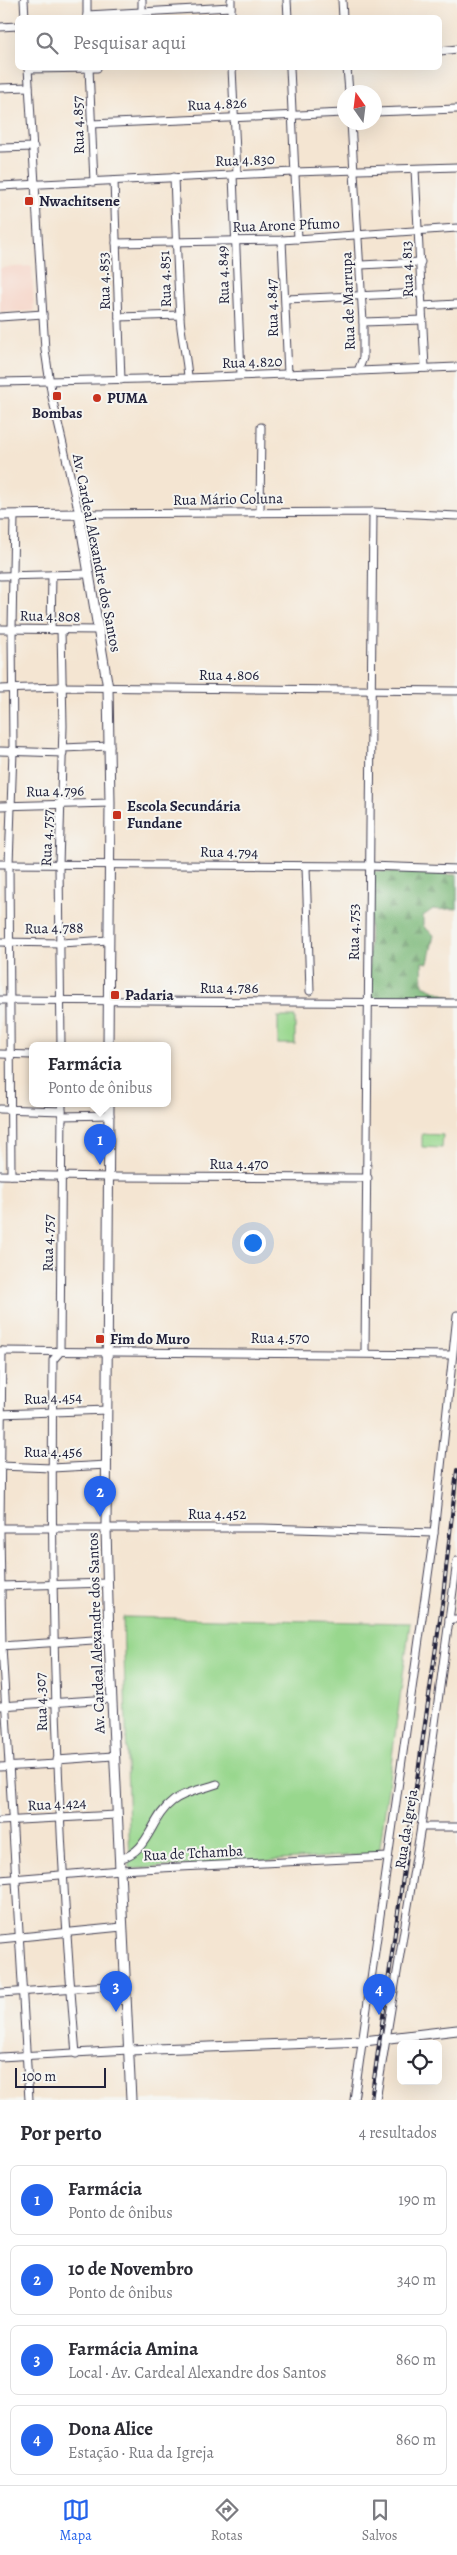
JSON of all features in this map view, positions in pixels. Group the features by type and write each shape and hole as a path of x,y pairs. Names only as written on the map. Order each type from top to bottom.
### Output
{"main road":[{"name":"Rua Mário Coluna","path":"0,515 79,514"},
{"name":"Av. Cardeal Alexandre dos Santos","path":"79,514 88,574 100,630 108,688 110,746 108,1042"},
{"name":"Av. Cardeal Alexandre dos Santos","path":"109,1107 106,1528 113,1756 131,2100"},
{"path":"129,2050 353,2041 385,2042 457,2030"}],"street":[{"path":"24,0 25,15"},
{"path":"87,0 87,15"},
{"path":"142,0 142,10"},
{"path":"287,0 288,15"},
{"path":"342,0 343,15"},
{"path":"96,15 231,3"},
{"path":"0,27 15,26"},
{"path":"442,51 457,49"},
{"name":"Av. Cardeal Alexandre dos Santos","path":"28,70 48,380 79,514"},
{"name":"Rua 4.857","path":"89,70 94,182"},
{"name":"Rua 4.849","path":"232,70 235,117 236,241 241,375"},
{"path":"290,70 298,239"},
{"path":"347,70 348,85"},
{"path":"0,88 29,87"},
{"path":"382,112 457,109"},
{"name":"Rua 4.826","path":"91,124 337,113"},
{"name":"Rua de Marrupa","path":"352,130 361,265 363,358"},
{"path":"0,148 34,147"},
{"name":"Rua 4.830","path":"0,186 294,172 457,167"},
{"name":"Rua 4.813","path":"415,169 425,368"},
{"name":"Rua 4.851","path":"174,177 180,315 188,378"},
{"name":"Rua 4.853","path":"114,181 121,380"},
{"name":"Rua Arone Pfumo","path":"116,243 282,240 457,228"},
{"name":"Rua 4.847","path":"282,240 288,374"},
{"path":"361,265 420,262"},
{"path":"286,298 422,293"},
{"path":"422,306 457,304"},
{"path":"0,317 43,314"},
{"path":"119,317 180,315"},
{"path":"363,322 423,320"},
{"path":"363,358 369,370"},
{"path":"358,371 363,358"},
{"name":"Rua 4.820","path":"0,382 188,378 457,367"},
{"path":"260,513 261,427"},
{"name":"Rua Mário Coluna","path":"79,514 372,512 457,516"},
{"name":"Rua 4.753","path":"365,1352 368,1178 368,866 372,690 372,512"},
{"path":"11,1175 9,864 13,751 12,629 14,515"},
{"path":"0,576 88,574"},
{"path":"51,630 52,576"},
{"name":"Rua 4.808","path":"0,629 100,630"},
{"name":"Rua 4.757","path":"60,630 63,750 60,865 61,1042"},
{"name":"Rua 4.806","path":"0,689 61,687 457,691"},
{"path":"0,751 63,750 110,746"},
{"name":"Rua 4.796","path":"0,806 62,806 110,803"},
{"name":"Rua 4.794","path":"0,864 368,866 457,869"},
{"path":"306,867 310,991"},
{"name":"Rua 4.788","path":"0,942 60,943 109,940"},
{"name":"Rua 4.786","path":"0,1000 61,1002 457,1003"},
{"path":"0,1054 29,1055"},
{"path":"0,1109 62,1110 110,1115"},
{"name":"Rua 4.757","path":"60,1352 62,1110"},
{"name":"Rua 4.470","path":"0,1174 109,1178 368,1178"},
{"path":"354,2100 364,2041 434,1533 457,1315"},
{"path":"0,1526 1,1351"},
{"name":"Rua 4.570","path":"1,1351 365,1352 452,1355"},
{"name":"Rua 4.307","path":"60,1352 53,1360 52,1586 57,1762 65,1875 70,1989 76,2054"},
{"name":"Rua 4.454","path":"1,1414 107,1410"},
{"name":"Rua 4.456","path":"0,1466 52,1468 107,1465"},
{"name":"Rua 4.452","path":"0,1526 51,1529 262,1528 434,1533"},
{"path":"0,1532 3,1706 29,2100"},
{"name":"Rua da Igreja","path":"376,2100 453,1619 457,1561"},
{"path":"0,1586 108,1583"},
{"path":"1,1646 109,1639"},
{"path":"3,1706 112,1699"},
{"path":"0,1767 113,1756"},
{"path":"119,1859 131,1856 141,1848 154,1822 174,1800 217,1784"},
{"name":"Rua 4.424","path":"0,1821 116,1814"},
{"path":"421,1827 457,1827"},
{"name":"Rua de Tchamba","path":"0,1880 120,1870 388,1857"},
{"path":"0,1940 122,1927"},
{"path":"0,1993 125,1985"},
{"path":"0,2058 129,2050"}],"shaded area":[{"path":"32,266 34,311 0,312 0,268"}],"green space":[{"path":"371,871 457,875 457,909 433,909 423,916 423,926 434,935 428,963 422,962 423,985 457,1000 368,1002"},
{"path":"278,1017 295,1017 295,1044 278,1044"},
{"path":"422,1134 443,1135 442,1148 422,1147"},
{"path":"123,1617 410,1623 379,1854 130,1869"}],"railway":[{"path":"371,2100 442,1605 457,1470"}],"place":[{"name":"Nwachitsene","path":"29,201"},
{"name":"Bombas","path":"57,396"},
{"name":"PUMA","path":"97,398"},
{"name":"Escola Secundária Fundane","path":"117,815"},
{"name":"Padaria","path":"115,995"},
{"name":"Farmácia","path":"100,1165"},
{"name":"Fim do Muro","path":"100,1339"},
{"name":"10 de Novembro","path":"100,1517"},
{"name":"Farmácia Amina","path":"116,2012"},
{"name":"Dona Alice","path":"379,2015"}]}
